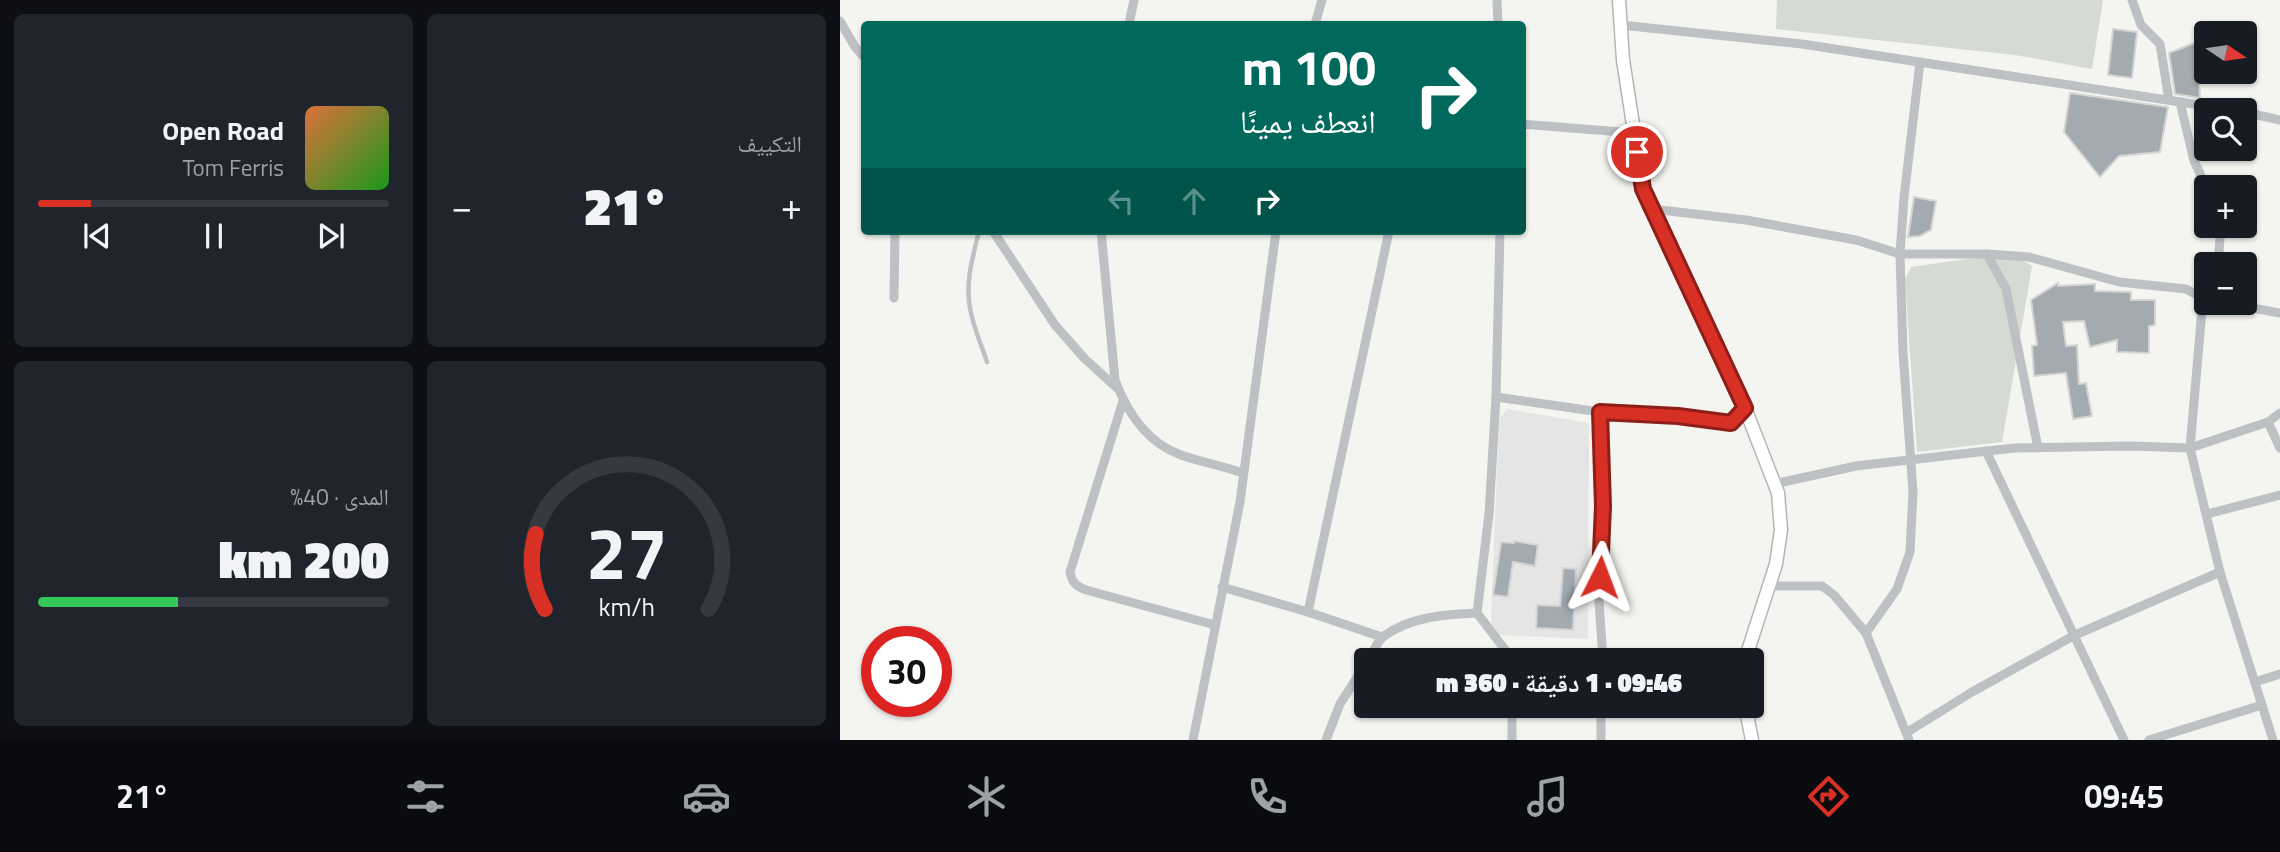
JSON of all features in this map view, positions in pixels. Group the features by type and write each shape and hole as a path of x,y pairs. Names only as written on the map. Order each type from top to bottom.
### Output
{"main road":[{"path":"1619,0 1623,60 1643,189 1745,408 1778,493 1781,530 1770,586 1749,648"},
{"path":"1748,718 1752,740"}],"street":[{"path":"1130,21 1134,0"},
{"path":"1316,21 1322,0"},
{"path":"1497,0 1498,21"},
{"path":"2132,0 2141,25 2160,44 2169,100"},
{"path":"840,21 861,54"},
{"path":"1621,25 1802,44 2194,104"},
{"path":"1866,633 1897,589 1906,566 1911,530 1911,460 1903,353 1900,254 1920,62"},
{"path":"2180,102 2194,161 2201,175"},
{"path":"2257,115 2280,120"},
{"path":"1526,124 1634,133"},
{"path":"1652,209 1745,220 1856,240 1900,254 2029,257 2119,282 2194,292"},
{"path":"894,298 895,235"},
{"path":"996,235 1055,325 1085,359 1119,390"},
{"path":"1101,235 1115,380 1123,401 1147,435 1179,454 1243,473"},
{"path":"1193,740 1240,502 1275,235"},
{"path":"1308,612 1388,235"},
{"path":"1500,235 1496,397 1489,514 1477,613 1504,648"},
{"path":"1987,254 2006,289 2038,447"},
{"path":"2257,309 2280,313"},
{"path":"2203,315 2190,448 2220,572 2273,740"},
{"path":"1496,397 1600,412 1678,416 1731,423 1745,408"},
{"path":"1123,401 1070,572 1071,579 1076,586 1086,590 1215,625"},
{"path":"1600,412 1603,506 1598,601 1602,648"},
{"path":"1774,484 1856,466 1986,451 2038,447 2190,448 2268,422 2280,413"},
{"path":"2268,422 2280,448"},
{"path":"1986,451 2124,740"},
{"path":"2207,514 2280,495"},
{"path":"1770,586 1822,586 1834,595 1866,633 1907,737 1972,692 2075,635 2220,572"},
{"path":"1222,586 1382,637"},
{"path":"1375,648 1382,637 1419,620 1449,614 1477,613"},
{"path":"2255,682 2280,674"},
{"path":"1326,740 1340,704 1354,682"},
{"path":"2149,740 2262,705"},
{"path":"1512,718 1512,740"},
{"path":"1601,718 1601,740"}],"lane":[{"path":"978,235 968,294 970,310 987,362"}],"shaded area":[{"path":"1777,0 2103,0 2092,69 2015,55 1776,29"},
{"path":"1981,257 2022,260 2032,266 2002,442 1917,452 1905,280 1911,267"},
{"path":"1507,409 1589,423 1588,639 1498,635 1492,629 1499,420"}],"building":[{"path":"2113,29 2137,32 2132,78 2108,75"},
{"path":"2194,43 2194,84 2199,84 2200,98 2175,94 2169,53"},
{"path":"2070,93 2168,107 2160,152 2119,156 2100,177 2064,132"},
{"path":"1914,197 1936,201 1931,230 1920,236 1908,237"},
{"path":"2058,283 2058,286 2095,284 2095,291 2131,292 2131,300 2155,300 2155,325 2149,326 2149,353 2117,352 2117,340 2090,347 2084,321 2063,322 2066,346 2077,345 2079,384 2086,383 2092,416 2073,419 2066,373 2034,376 2032,346 2037,345 2031,300"},
{"path":"1501,542 1538,545 1535,566 1513,562 1508,597 1493,595"},
{"path":"1563,568 1576,569 1573,630 1536,628 1537,605 1560,606"}],"route":[{"path":"1600,577 1603,506 1600,412 1678,416 1731,423 1745,408 1643,189 1637,152"}]}
